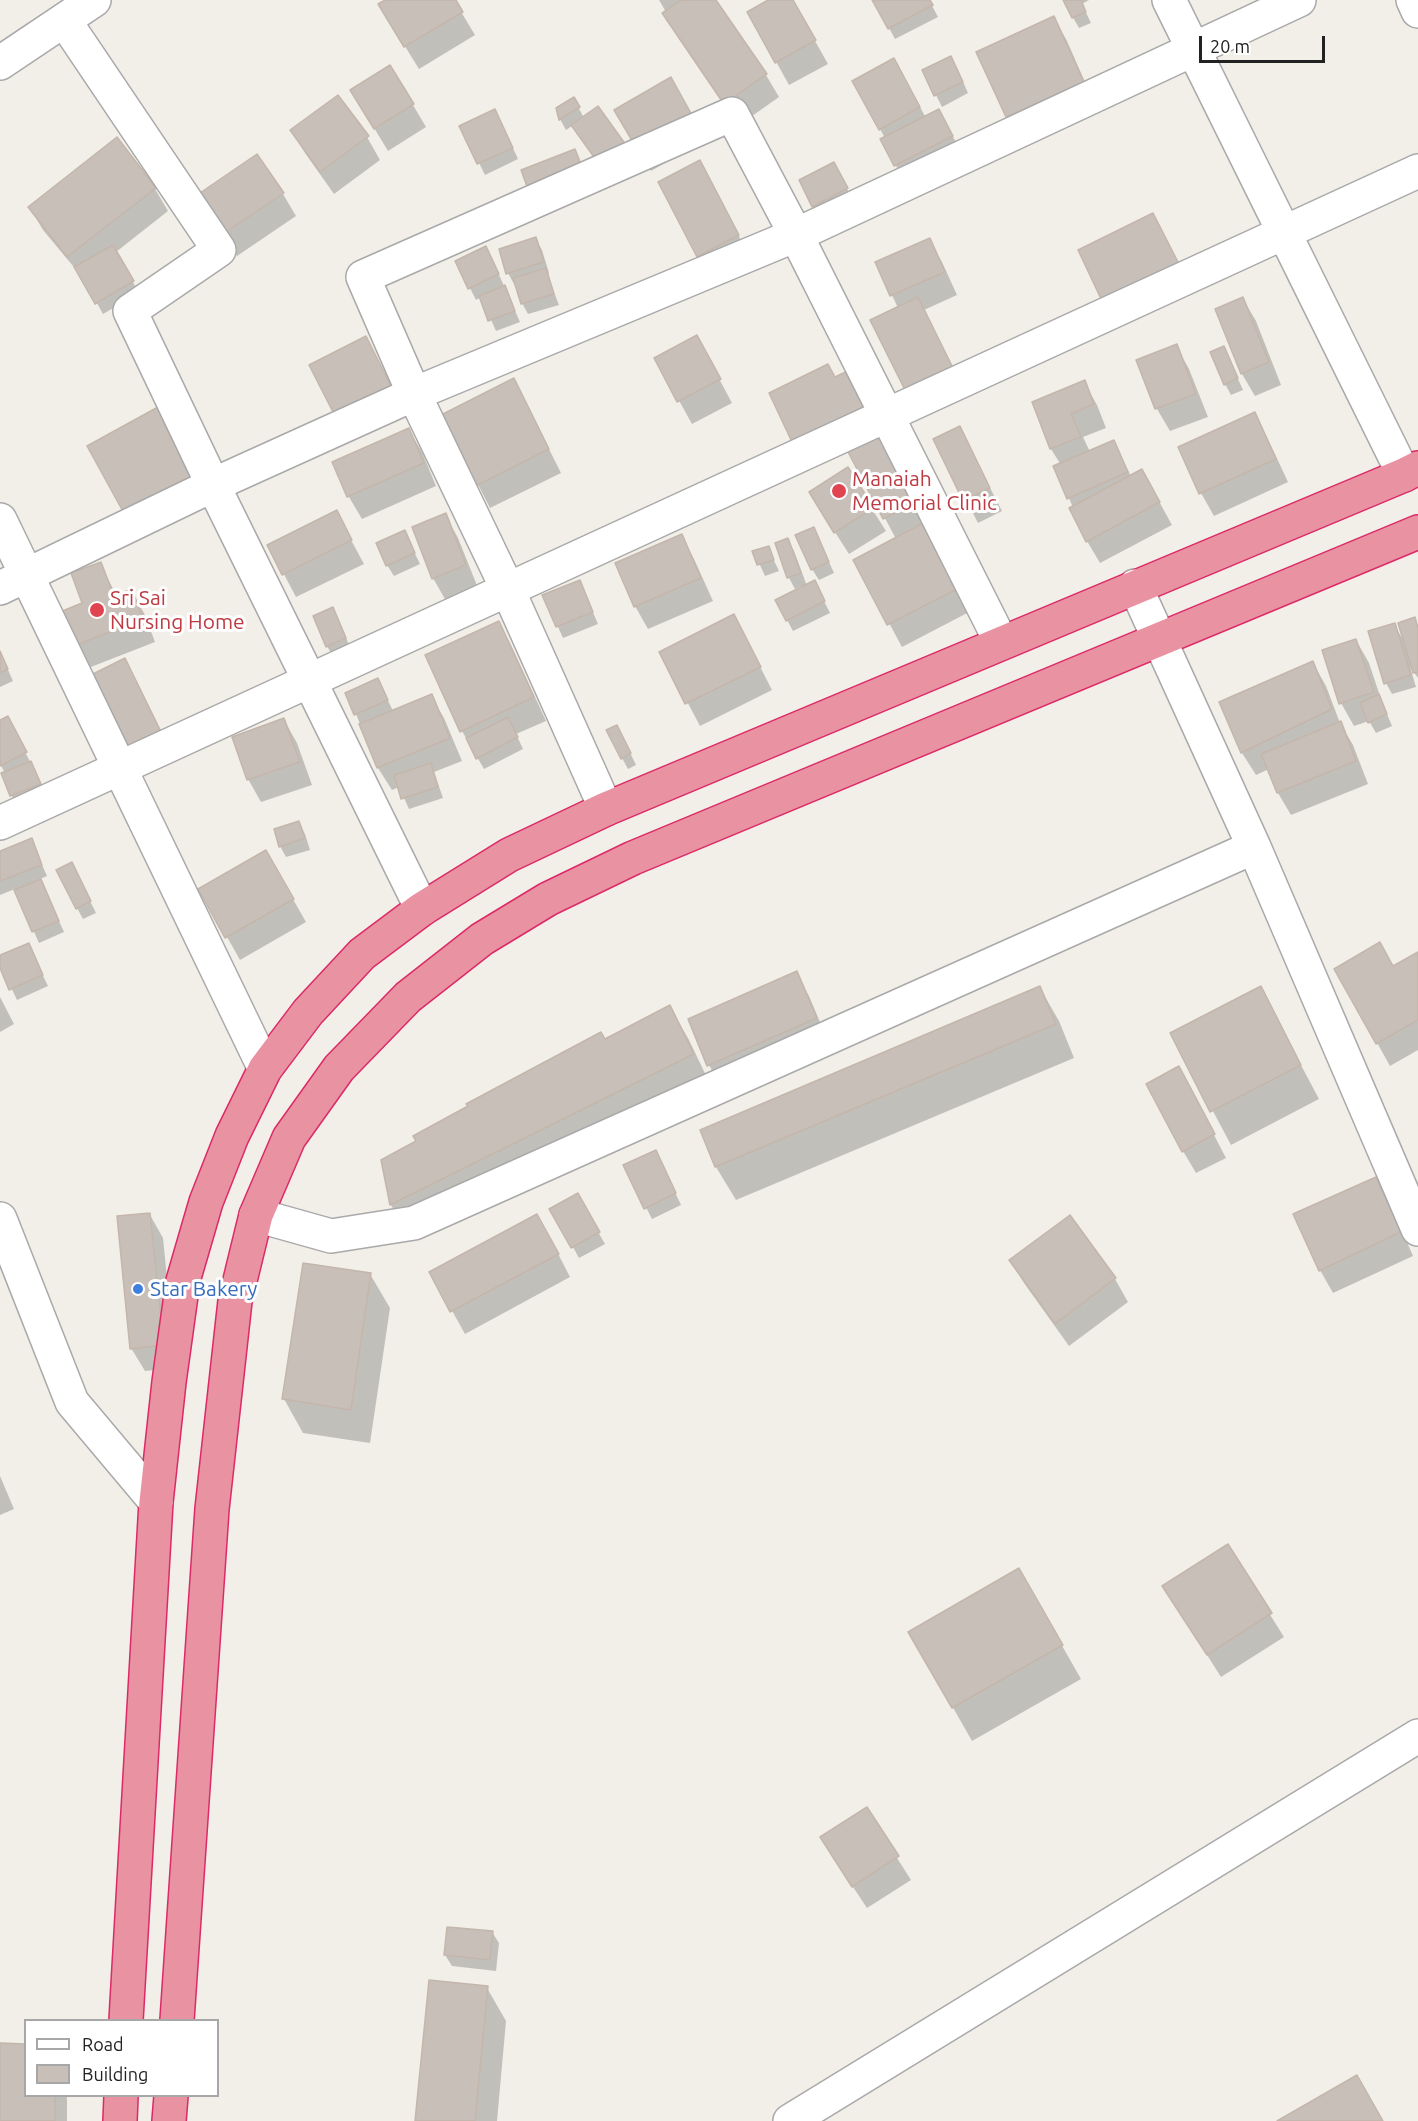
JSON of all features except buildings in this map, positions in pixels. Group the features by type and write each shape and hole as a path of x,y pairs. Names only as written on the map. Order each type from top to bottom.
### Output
{"highway":[{"path":"126,2019 156,1502 183,1281 206,1202 232,1136 265,1069 308,1012 362,954 422,909 509,855 606,809 1411,472"},
{"path":"177,2019 212,1509 235,1301 256,1215 289,1138 339,1068 408,998 482,939 548,899 633,858 1418,532"},
{"path":"138,1817 190,1820"},
{"path":"120,2121 121,2097"},
{"path":"169,2121 171,2097"}],"street":[{"path":"0,63 94,0"},
{"path":"1169,0 1283,233 1411,472"},
{"path":"13,581 213,485 414,394 796,235 1192,48 1299,0"},
{"path":"1413,0 1418,11"},
{"path":"64,20 219,250 130,311 422,909"},
{"path":"606,809 508,590 414,394 363,277 732,114 796,235 1001,642"},
{"path":"0,823 1418,171"},
{"path":"0,520 13,581 119,768 265,1069"},
{"path":"1135,586 1254,847 1418,1229"},
{"path":"256,1215 331,1236 414,1223 1254,847"},
{"path":"0,1219 72,1402 156,1502"},
{"path":"790,2121 1418,1736"}],"place":[{"name":"Manaiah Memorial Clinic","path":"839,491"},
{"name":"Sri Sai Nursing Home","path":"97,610"},
{"name":"Star Bakery","path":"138,1289"}]}
